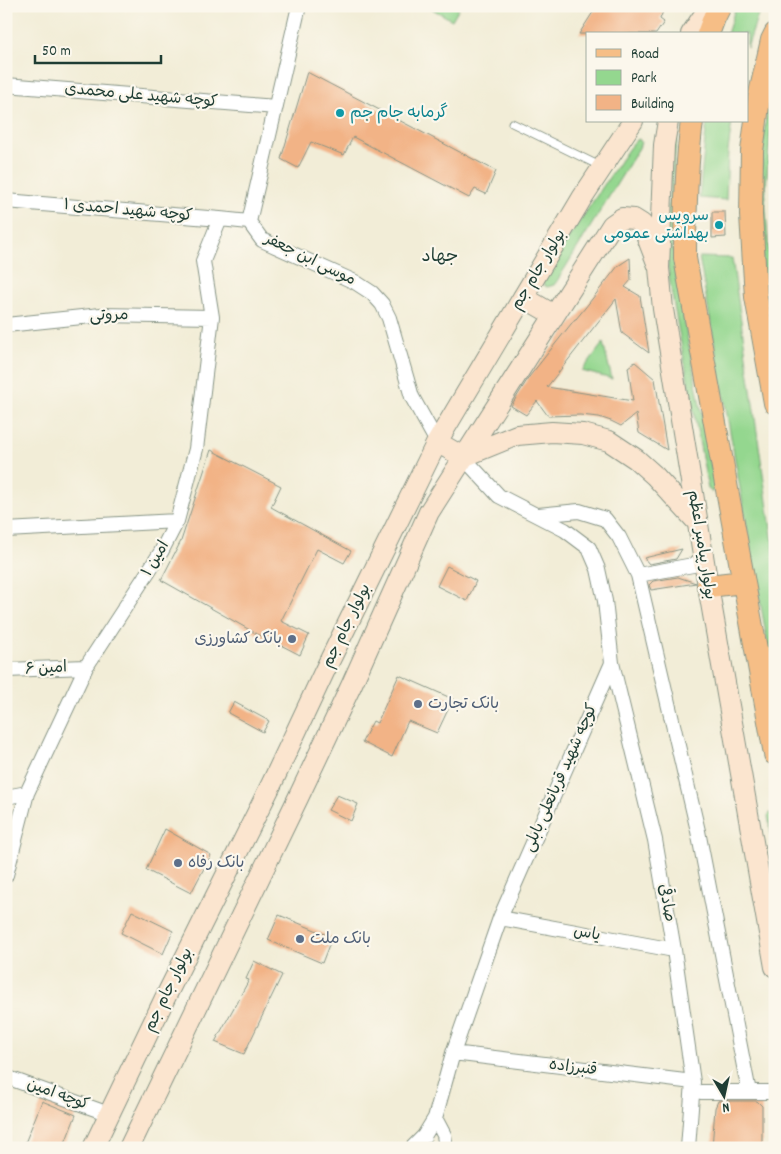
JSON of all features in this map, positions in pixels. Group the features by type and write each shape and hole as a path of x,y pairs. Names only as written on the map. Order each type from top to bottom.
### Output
{"main road":[{"path":"692,32 710,6"},
{"path":"709,32 720,6"},
{"path":"775,34 759,98 752,152 751,215 756,297 775,403"},
{"name":"بولوار جام جم","path":"93,1148 437,442 582,198 632,122"},
{"name":"بولوار پیامبر اعظم","path":"668,122 664,145 659,268 664,309 704,563 775,967"},
{"path":"692,122 688,152 685,258 775,754"},
{"name":"بولوار جام جم","path":"129,1148 351,686 429,512 612,225 622,218 634,219 642,224 659,268"},
{"path":"523,297 554,315"},
{"path":"437,442 463,457 517,436 552,432 583,434 609,441 636,459 655,476 698,523"},
{"path":"708,586 744,582"},
{"path":"325,670 351,686"},
{"path":"272,783 298,798"}],"street":[{"name":"موسی ابن جعفر","path":"299,6 249,222 262,240 355,282 372,292 382,304 389,318 412,397 437,442"},
{"name":"کوچه شهید علی محمدی","path":"6,85 276,107"},
{"name":"کوچه شهید احمدی ۱","path":"6,201 249,222"},
{"name":"امین ۱","path":"6,875 27,793 86,667 161,552 177,521 196,449 212,317 203,261 220,219"},
{"name":"مروتی","path":"6,325 101,315 212,317"},
{"path":"463,457 500,496 565,530 589,548 598,569 605,602 612,663"},
{"path":"537,515 579,511 605,518 619,537 638,575 698,831 749,1092"},
{"path":"6,530 177,521"},
{"path":"638,575 704,563"},
{"name":"کوچه شهید قربانعلی بابلی","path":"412,1148 424,1136 435,1118 453,1053 500,918 612,663"},
{"name":"صادقی","path":"612,663 655,840 697,1087 688,1148"},
{"name":"امین ۶","path":"6,670 86,667"},
{"path":"6,798 27,793"},
{"name":"یاس","path":"500,918 674,950"},
{"name":"قنبرزاده","path":"453,1053 697,1087 749,1092 775,1092"},
{"name":"کوچه امین","path":"6,1077 109,1114"},
{"path":"435,1118 444,1135 446,1148"}],"lane":[{"path":"512,123 602,167"}],"green space":[{"path":"427,6 460,6 452,20"},
{"path":"736,6 761,6 748,45 748,32 728,32"},
{"path":"775,66 775,103 771,124 765,200 770,265 775,292 775,332 763,267 759,200 765,124"},
{"path":"675,122 680,122 672,201 672,242 677,281 715,486 712,492 708,489 670,284 665,243"},
{"path":"707,122 732,122 728,151 726,200 699,198"},
{"path":"639,139 641,142 639,148 557,281 554,285 547,287 542,280 548,268 629,148"},
{"path":"699,257 732,258 775,557 775,685"},
{"path":"603,343 612,379 582,371"},
{"path":"770,813 774,814 775,819 775,854 768,816"}],"building":[{"path":"597,6 665,6 660,19 664,22 657,32 586,32 586,34 579,34"},
{"name":"گرمابه جام جم","path":"307,72 496,171 486,194 475,189 469,198 353,137 344,155 311,142 298,168 281,159"},
{"name":"سرویس بهداشتی عمومی","path":"712,212 725,212 726,237 712,238"},
{"path":"630,258 631,280 625,287 640,296 649,353 622,333 616,299 547,387 633,401 628,367 635,362 655,379 667,450 639,433 636,414 621,426 599,417 580,415 548,416 537,401 526,415 511,406 529,377 575,319 618,266"},
{"path":"211,450 281,486 271,507 351,551 344,563 317,549 281,621 309,635 300,655 271,640 271,642 161,580 181,541"},
{"path":"682,549 676,559 649,564 644,558"},
{"path":"447,566 476,581 467,601 437,586"},
{"path":"678,577 696,583 651,590 649,585 653,581"},
{"name":"بانک تجارت","path":"399,675 453,699 437,733 408,721 392,757 362,742 373,721 377,723"},
{"path":"234,702 269,721 263,732 228,713"},
{"path":"337,795 358,804 351,821 328,810"},
{"name":"بانک رفاه","path":"165,829 211,855 191,893 146,870"},
{"path":"132,911 173,931 163,954 121,933"},
{"name":"بانک ملت","path":"279,915 332,937 322,963 268,940"},
{"path":"254,961 282,975 244,1054 215,1042 249,980 246,979"},
{"path":"42,1101 76,1115 63,1148 23,1148"},
{"path":"718,1101 757,1101 762,1106 762,1148 712,1148 715,1108"}],"place":[{"name":"گرمابه جام جم","path":"340,113"},
{"name":"سرویس بهداشتی عمومی","path":"719,225"},
{"name":"بانک کشاورزی","path":"292,639"},
{"name":"بانک تجارت","path":"418,704"},
{"name":"بانک رفاه","path":"178,863"},
{"name":"بانک ملت","path":"300,939"}],"district":[{"name":"جهاد","path":"440,257"}]}
